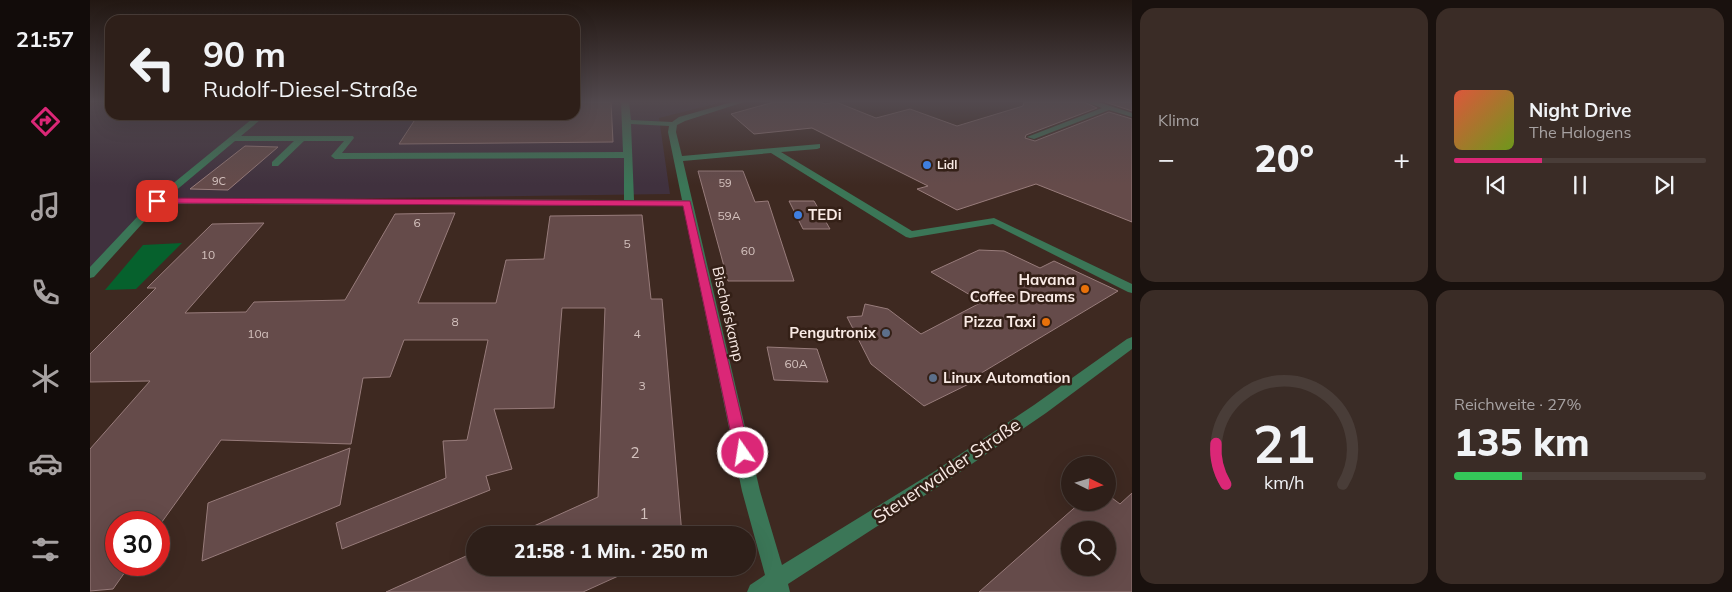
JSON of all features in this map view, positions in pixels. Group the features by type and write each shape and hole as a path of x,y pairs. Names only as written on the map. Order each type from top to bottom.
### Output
{"street":[{"path":"90,274 157,201 245,130"},
{"path":"627,130 628,203"},
{"name":"Bischofskamp","path":"672,130 686,203 752,492 778,586"},
{"path":"1031,137 1051,130"},
{"path":"234,139 350,138 335,156 628,156"},
{"path":"276,164 301,139"},
{"path":"678,159 817,146"},
{"path":"774,150 910,235 994,221 1132,289"},
{"path":"157,201 686,203"},
{"name":"Steuerwalder Straße","path":"757,592 778,586 1032,415 1132,342"}],"shaded area":[{"path":"90,130 661,130 670,194 159,201 90,271"}],"green space":[{"path":"182,243 136,289 105,290 143,245"}],"building":[{"path":"408,130 612,130 613,142 399,144"},
{"path":"749,130 796,130 754,134"},
{"path":"815,130 1040,130 1026,135 1025,138 1035,141 1064,130 1132,130 1132,222 1036,184 957,210 917,189 928,186"},
{"path":"245,146 278,147 228,190 190,189"},
{"path":"698,171 743,171 755,202 768,201 794,281 728,281"},
{"path":"789,201 814,201 830,229 803,229"},
{"path":"455,213 418,303 496,303 506,260 544,259 550,216 642,215 651,299 662,299 681,526 534,526 598,497 605,308 562,308 554,408 494,409 512,469 486,476 490,490 342,549 336,523 446,478 443,441 467,440 488,340 404,340 390,377 363,378 351,444 221,440 170,511 105,511 105,576 122,576 113,589 90,591 90,449 150,381 90,382 90,354 156,288 147,288 212,224 264,223 185,313 246,312 254,302 345,300 395,214"},
{"path":"979,250 1004,251 1040,268 1054,261 1118,291 978,375 981,378 924,406 871,364 847,317 862,316 865,304 888,309 921,334 982,302 931,272"},
{"path":"767,347 817,349 828,382 774,380"},
{"path":"350,448 340,505 202,561 208,503"},
{"path":"1132,493 1132,592 979,592 1071,511 1116,511 1116,501 1120,504"},
{"path":"466,556 466,576 618,576 583,592 386,592"}],"place":[{"name":"Lidl","path":"927,165"},
{"name":"TEDi","path":"798,215"},
{"name":"Havana Coffee Dreams","path":"1085,289"},
{"name":"Pizza Taxi","path":"1046,322"},
{"name":"Pengutronix","path":"886,333"},
{"name":"Linux Automation","path":"933,378"}],"route":[{"path":"157,201 686,203 743,453"}]}
